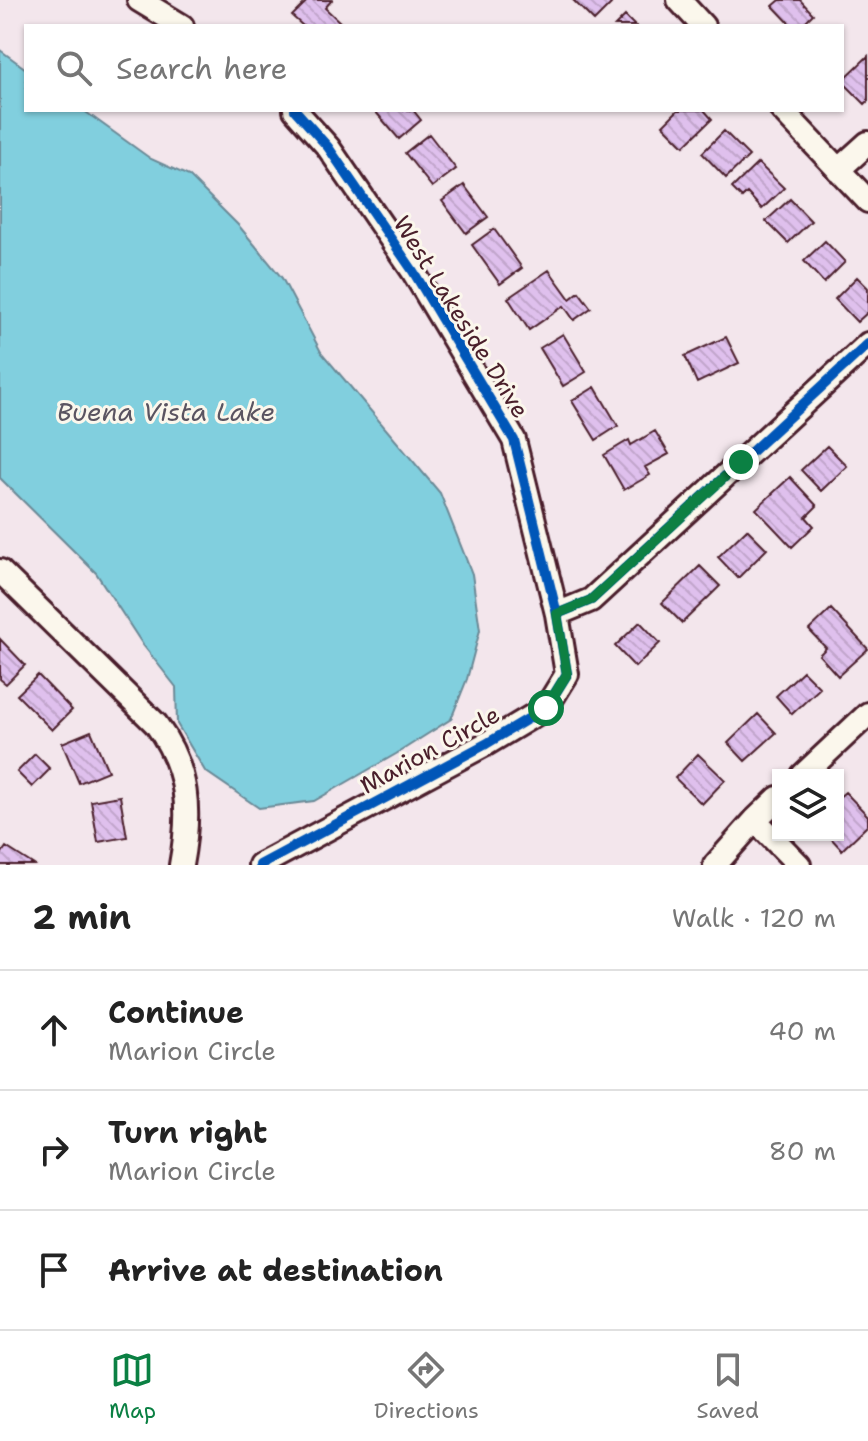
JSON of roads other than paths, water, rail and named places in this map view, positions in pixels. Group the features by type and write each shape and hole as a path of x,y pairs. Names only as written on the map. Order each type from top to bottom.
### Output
{"street":[{"path":"139,0 179,24"},
{"path":"679,0 701,24"},
{"name":"West Lakeside Drive","path":"297,112 328,147 413,271 514,440 557,614"},
{"path":"784,112 868,201"},
{"path":"838,170 868,143"},
{"path":"557,614 591,600 868,344"},
{"path":"0,571 156,724 170,743 180,768 188,806 181,865"},
{"name":"Marion Circle","path":"260,865 486,744 546,708 567,674 557,614"},
{"path":"809,769 868,714"},
{"path":"715,865 772,804"},
{"path":"755,820 799,865"}],"water":[{"name":"Buena Vista Lake","path":"0,50 24,68 24,112 86,112 151,159 189,176 239,226 282,278 321,352 440,493 472,574 480,630 467,679 451,719 314,801 259,808 205,771 177,724 176,687 143,645 96,573 0,478"}]}
